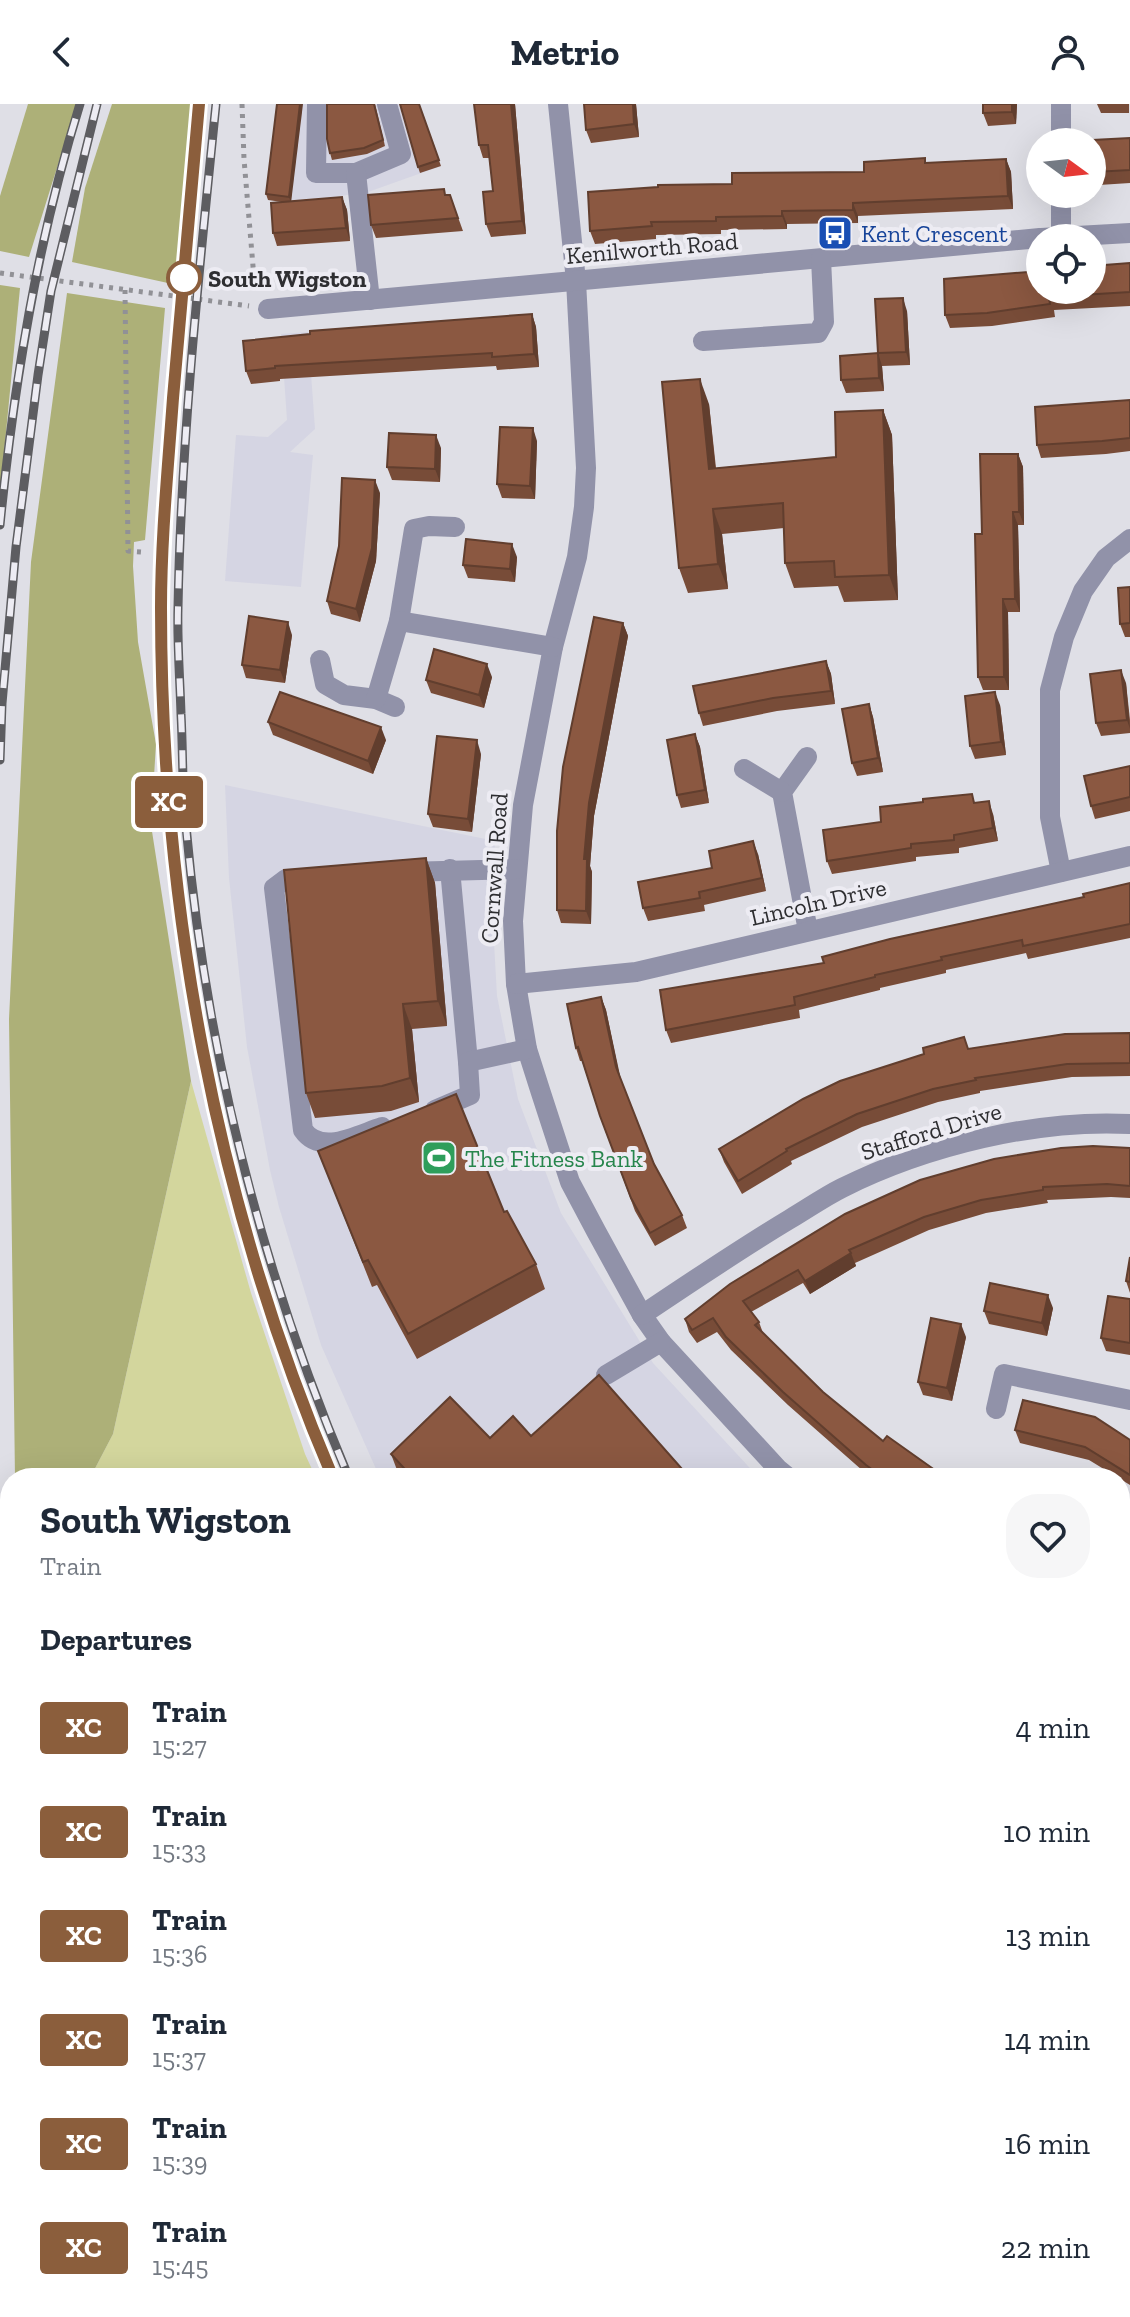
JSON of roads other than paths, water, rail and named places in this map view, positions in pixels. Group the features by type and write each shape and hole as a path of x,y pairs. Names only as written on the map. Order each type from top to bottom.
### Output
{"street":[{"path":"317,104 316,173 356,173 401,154 387,104"},
{"name":"Cornwall Road","path":"558,104 576,281 586,468 577,557 553,647 523,805 513,921 516,984 527,1049 570,1182 642,1315 661,1342 773,1468"},
{"path":"1061,104 1061,128"},
{"path":"356,173 370,300"},
{"name":"Kenilworth Road","path":"1106,234 1130,233"},
{"name":"Kenilworth Road","path":"262,301 370,300 1026,239"},
{"path":"703,341 818,333 824,322 821,259"},
{"path":"376,699 399,621 414,529 455,527"},
{"path":"1061,872 1050,817 1050,690 1064,637 1083,591 1106,558 1130,539"},
{"path":"399,621 553,647"},
{"path":"320,660 325,684 344,695 376,699 395,707"},
{"path":"807,757 782,792 808,931"},
{"path":"744,769 782,792"},
{"name":"Lincoln Drive","path":"516,984 636,972 1130,856"},
{"path":"385,874 450,869 516,869"},
{"path":"332,878 286,879 274,888 303,1130 309,1138 326,1144 413,1118 470,1095 450,869"},
{"path":"468,1062 527,1049"},
{"name":"Stafford Drive","path":"642,1315 841,1188 890,1168 977,1140 1031,1129 1130,1124"},
{"path":"606,1375 661,1342"},
{"path":"996,1409 1004,1374 1130,1400"}],"railway":[{"path":"0,525 12,418 39,260 80,104"},
{"path":"0,760 16,547 38,375 51,291 97,104"},
{"path":"199,104 162,554 164,720 172,831 185,942 204,1052 228,1160 257,1268 292,1374 329,1468"},
{"path":"216,104 192,356 180,545 178,634 186,826 208,993 242,1158 289,1320 345,1468"}],"train":[{"name":"XC","path":"199,104 171,429 161,607 172,853 201,1042 244,1228 279,1339 329,1468"}],"place":[{"name":"Kent Crescent","path":"835,233"},
{"name":"South Wigston","path":"184,278"},
{"name":"The Fitness Bank","path":"439,1158"}]}
